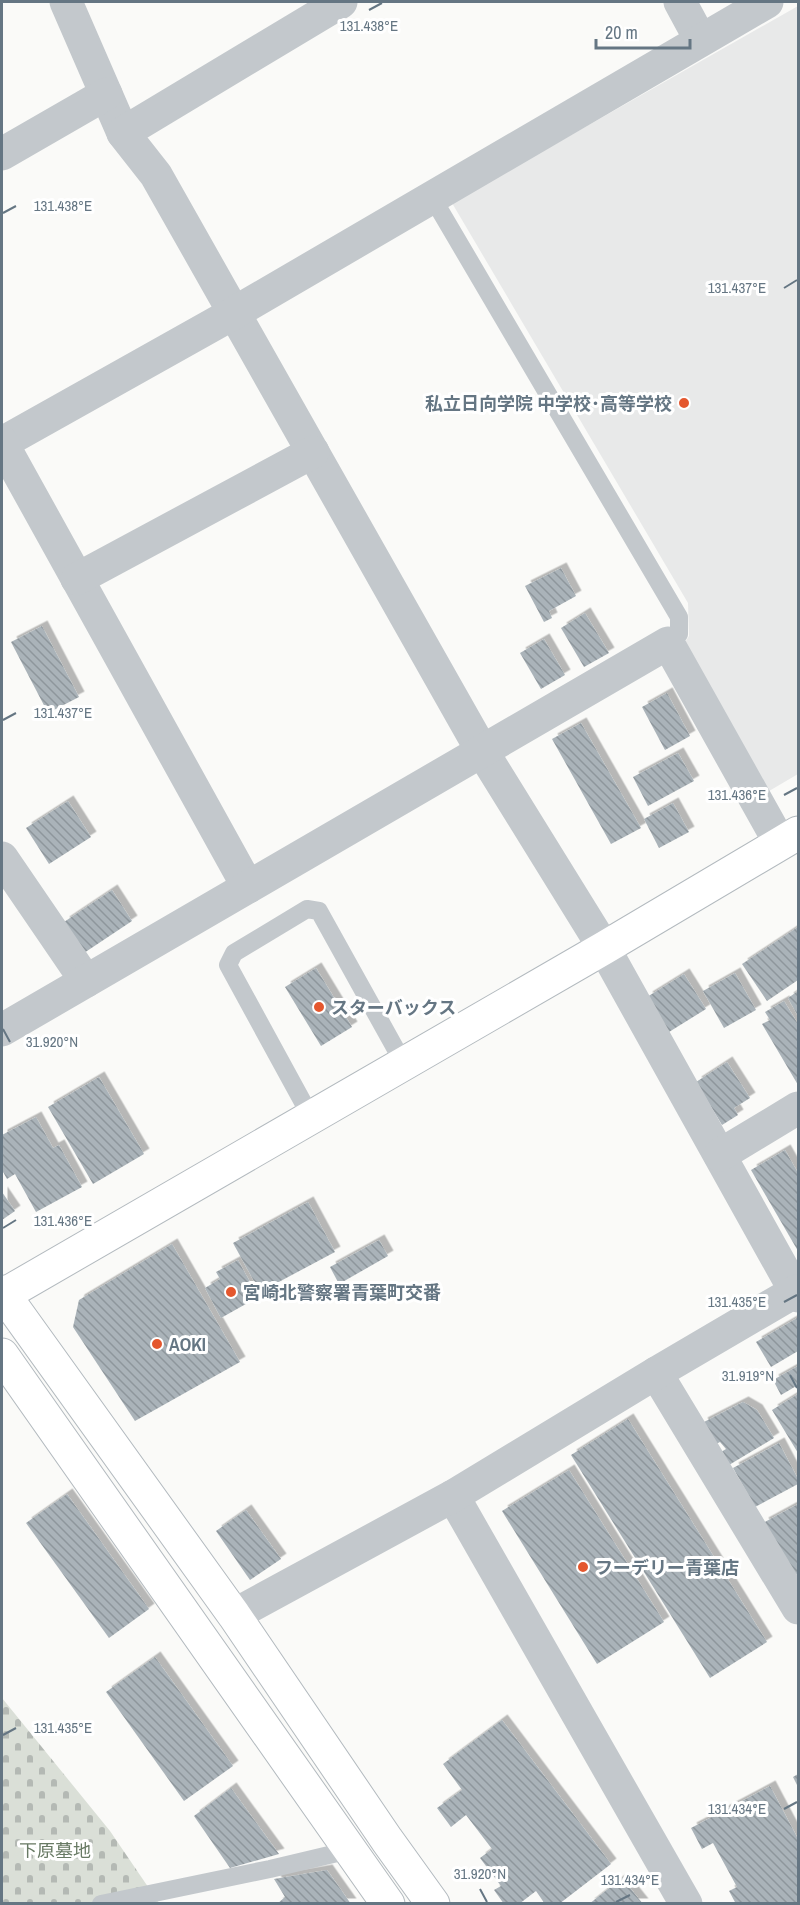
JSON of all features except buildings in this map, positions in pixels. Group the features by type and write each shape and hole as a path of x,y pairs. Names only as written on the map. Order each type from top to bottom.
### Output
{"street":[{"path":"66,2 123,133 156,175 482,751 604,948 797,1293 656,1373 453,1496 234,1615"},
{"path":"123,133 341,2"},
{"path":"680,2 700,39"},
{"path":"248,887 2,443 234,313 700,39 767,2"},
{"path":"2,154 106,94"},
{"path":"77,579 313,452"},
{"path":"2,1030 668,643 789,838 604,948 2,1295 234,1615 433,1904"},
{"path":"2,858 86,981"},
{"path":"720,1155 798,1108"},
{"path":"2,1355 388,1904"},
{"path":"656,1373 798,1608"},
{"path":"453,1496 686,1904"}],"lane":[{"path":"432,197 679,617 680,634 668,643"},
{"path":"311,1118 228,965 234,953 307,909 319,911 404,1064"},
{"path":"101,1904 350,1850"}],"shaded area":[{"name":"私立日向学院 中学校･高等学校","path":"798,6 798,774 764,794 682,647 689,636 688,603 452,203"}],"green space":[{"name":"下原墓地","path":"2,1698 110,1831 159,1903 2,1903"}],"place":[{"name":"私立日向学院 中学校･高等学校","path":"684,403"},
{"name":"スターバックス","path":"319,1007"},
{"name":"宮崎北警察署青葉町交番","path":"231,1292"},
{"name":"AOKI","path":"157,1344"},
{"name":"フーデリー青葉店","path":"583,1567"}]}
